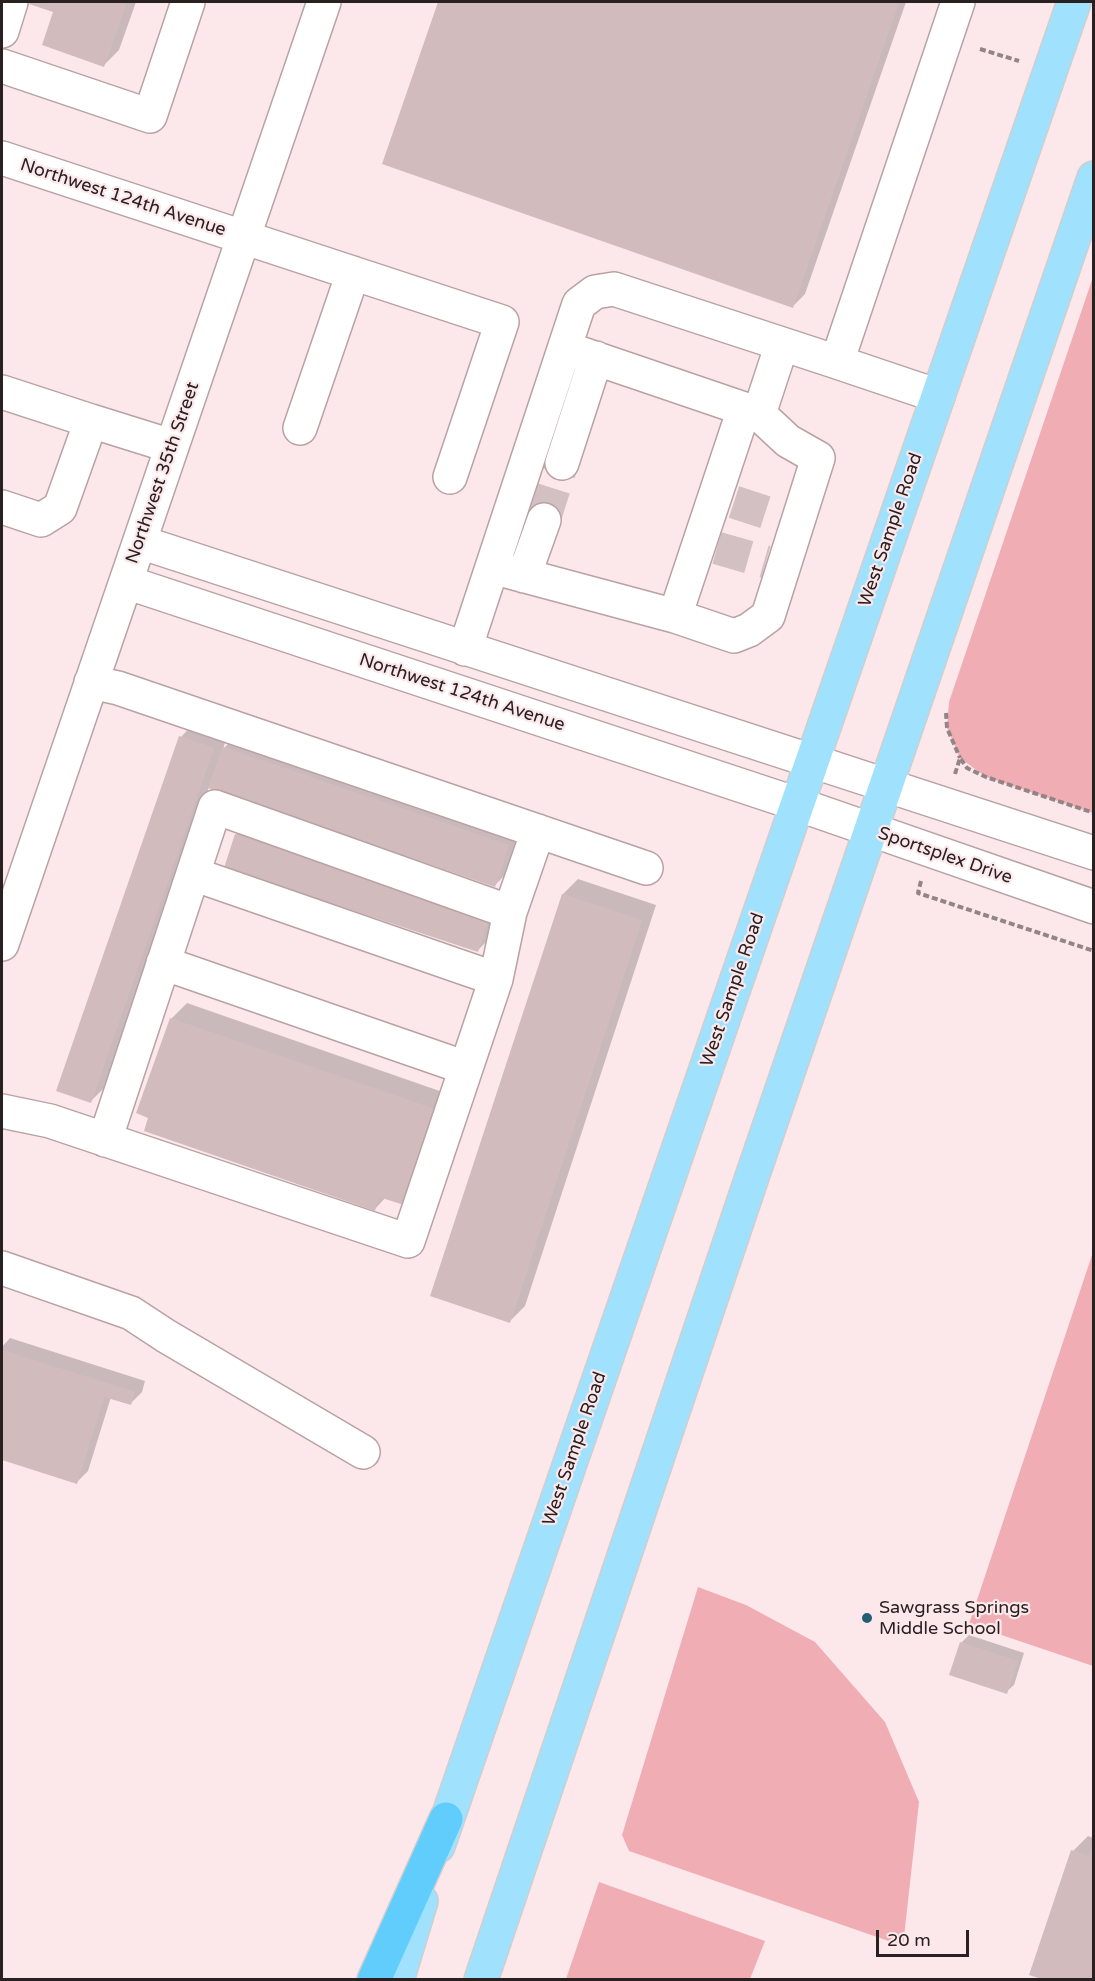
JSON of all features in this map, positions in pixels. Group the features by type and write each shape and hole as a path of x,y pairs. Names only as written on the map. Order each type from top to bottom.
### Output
{"highway":[{"path":"374,1980 446,1819"}],"main road":[{"name":"West Sample Road","path":"398,1980 446,1819 1074,2"},
{"path":"481,1980 1094,178"}],"street":[{"path":"2,31 11,2"},
{"path":"2,66 150,116 189,2"},
{"name":"Northwest 35th Street","path":"2,944 324,2"},
{"path":"837,362 958,2"},
{"name":"Northwest 124th Avenue","path":"2,158 502,322 450,477"},
{"path":"300,428 353,273"},
{"path":"465,649 579,304 595,292 614,289 938,396"},
{"path":"675,616 708,546 752,411 782,344"},
{"path":"492,567 675,616 734,636 748,630 768,616 775,565 789,519 818,458 788,441 752,411 565,348"},
{"path":"562,463 596,358"},
{"path":"2,392 171,446"},
{"path":"2,507 41,520 60,508 91,421"},
{"path":"524,576 544,520"},
{"path":"140,542 1094,853"},
{"name":"Northwest 124th Avenue","path":"126,582 797,804"},
{"path":"91,682 118,688 646,868"},
{"name":"Sportsplex Drive","path":"797,804 1094,907"},
{"path":"105,1140 215,807 510,912"},
{"path":"2,1111 50,1121 408,1241 496,979 510,912 538,831"},
{"path":"193,874 496,979"},
{"path":"163,963 466,1068"},
{"path":"2,1268 131,1313 363,1452"}],"path":[{"path":"980,49 1020,61"}],"shaded area":[{"path":"1093,277 1094,813 986,777 960,758 947,728 949,702"},
{"path":"1093,1252 1094,1666 969,1624"},
{"path":"698,1587 746,1605 815,1642 885,1722 919,1802 903,1946 629,1851 622,1835"},
{"path":"599,1882 765,1941 750,1979 566,1979"}],"building":[{"path":"30,2 127,2 104,67 42,45 53,12 29,4"},
{"path":"438,2 899,2 793,308 382,164"},
{"path":"179,736 214,748 91,1103 56,1091"},
{"path":"223,747 509,845 495,887 208,788"},
{"path":"235,834 489,918 478,952 224,868"},
{"path":"562,894 642,920 510,1323 430,1296"},
{"path":"170,1018 440,1111 407,1206 379,1197 375,1211 144,1131 148,1118 136,1113"},
{"path":"2,1350 135,1392 131,1405 104,1397 77,1484 2,1460"},
{"path":"960,1642 1018,1661 1007,1694 949,1675"},
{"path":"1094,1846 1094,1980 1044,1980 1029,1975 1071,1850 1090,1856"}],"tunnel":[{"path":"544,520 562,463"},
{"path":"734,502 780,517"},
{"path":"717,548 766,562"}],"place":[{"name":"Sawgrass Springs Middle School","path":"867,1618"}]}
